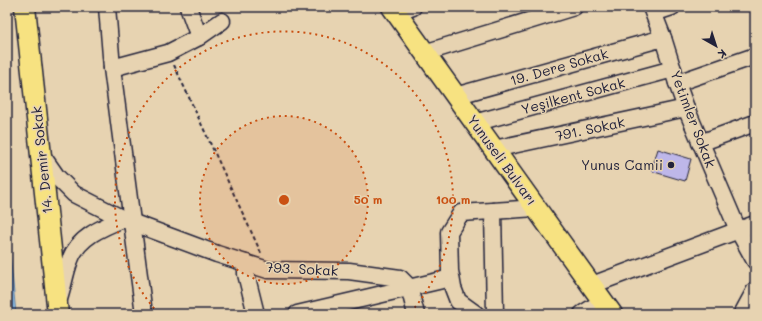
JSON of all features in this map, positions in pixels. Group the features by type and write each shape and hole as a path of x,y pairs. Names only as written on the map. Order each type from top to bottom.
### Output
{"main road":[{"name":"14. Demir Sokak","path":"25,7 57,310"},
{"name":"Yunuseli Bulvarı","path":"400,9 424,53 602,300"}],"street":[{"path":"107,7 128,221 144,314"},
{"path":"188,7 199,37"},
{"path":"424,53 574,7"},
{"path":"652,10 672,7"},
{"name":"Yetimler Sokak","path":"652,10 663,38 686,108 700,143 738,230 755,261"},
{"path":"112,68 168,53 199,37 222,21"},
{"name":"19. Dere Sokak","path":"455,96 663,38"},
{"name":"Yeşilkent Sokak","path":"474,123 755,56"},
{"name":"791. Sokak","path":"494,149 686,108"},
{"path":"700,143 755,123"},
{"name":"793. Sokak","path":"41,154 57,177 74,194 128,221 217,254 268,270 356,272 400,278 409,287"},
{"path":"476,314 458,301 451,278 449,232 461,213 536,208"},
{"path":"493,211 495,314"},
{"path":"57,310 70,258 79,245 92,234 128,221"},
{"path":"582,314 602,300 738,230 755,224"},
{"path":"246,263 246,274 256,314"},
{"path":"297,314 451,278"},
{"path":"409,287 416,314"},
{"path":"742,314 755,290"}],"path":[{"path":"168,53 258,245 268,270"}],"water":[{"path":"7,222 16,314 7,314"}],"building":[{"name":"Yunus Camii","path":"658,149 691,159 685,181 651,171"}],"place":[{"name":"Yunus Camii","path":"671,165"}]}
